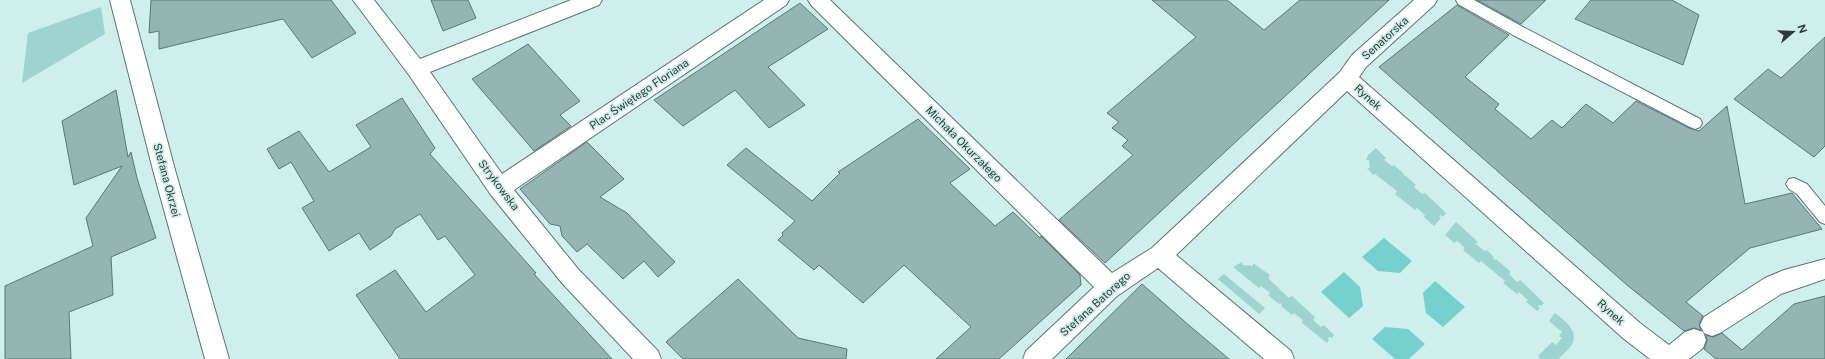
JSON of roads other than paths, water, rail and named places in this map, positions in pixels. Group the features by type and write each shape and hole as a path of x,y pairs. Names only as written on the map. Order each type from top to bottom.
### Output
{"street":[{"name":"Stefana Okrzei","path":"120,0 164,170 216,359"},
{"name":"Strykowska","path":"363,0 416,69 499,188 570,276 649,359"},
{"path":"416,69 592,0"},
{"name":"Plac Świętego Floriana","path":"499,188 779,0"},
{"name":"Michała Okurzałego","path":"818,0 1111,288"},
{"name":"Senatorska","path":"1347,78 1359,61 1427,0"},
{"name":"Rynek","path":"1160,255 1347,78 1632,331 1669,359"},
{"path":"1160,255 1282,359"},
{"name":"Stefana Batorego","path":"1035,359 1111,288 1133,270 1160,255"},
{"path":"1712,325 1773,286 1784,281 1825,269"},
{"path":"1669,359 1694,340"}],"lane":[{"path":"1463,0 1518,31 1695,123"},
{"path":"1794,184 1802,189 1825,217"}]}
